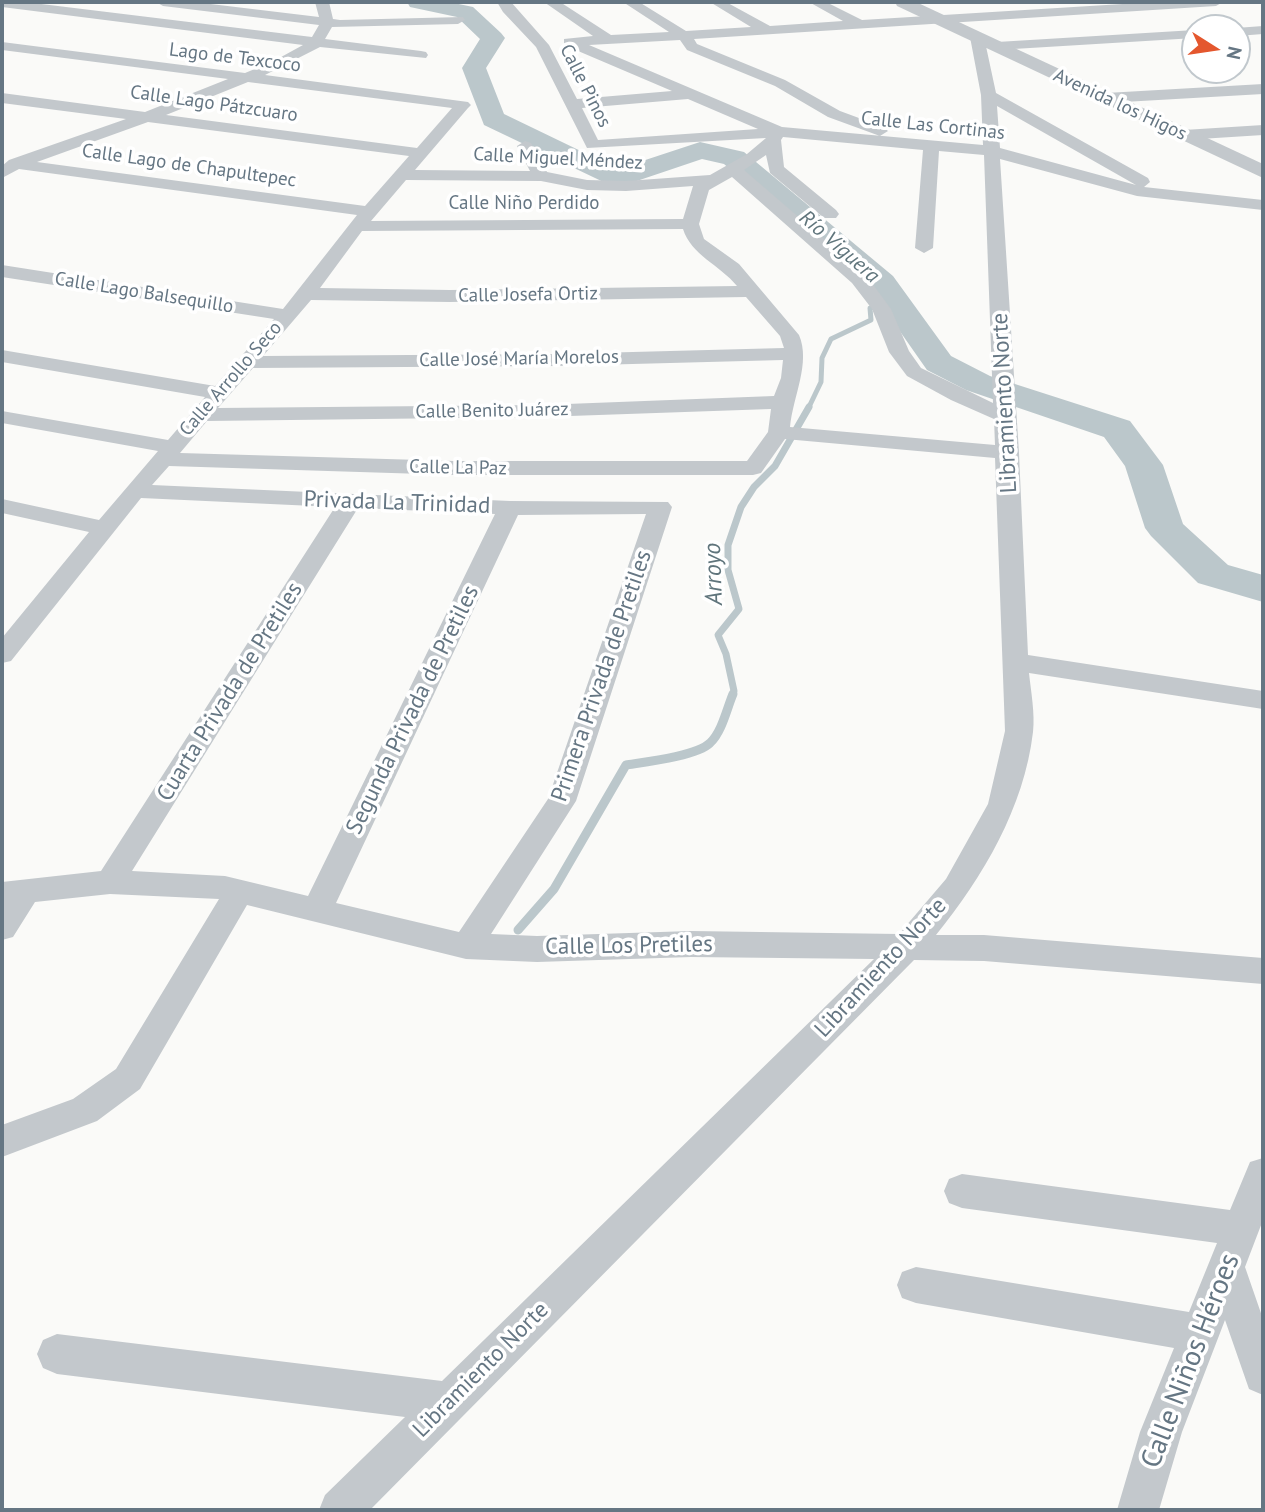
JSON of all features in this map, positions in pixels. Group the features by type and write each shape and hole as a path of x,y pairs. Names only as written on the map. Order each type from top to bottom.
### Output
{"street":[{"path":"169,2 327,23 458,20"},
{"path":"6,166 149,116 277,65 316,43 327,23 322,2"},
{"name":"Calle Pinos","path":"504,2 542,45 593,145"},
{"path":"551,2 608,40"},
{"path":"630,2 685,36 692,47 780,83 834,114 923,145 924,248"},
{"path":"717,2 769,31"},
{"path":"817,2 860,24"},
{"name":"Avenida los Higos","path":"903,2 1263,172"},
{"path":"542,45 1216,2"},
{"path":"2,4 422,55"},
{"path":"997,46 1181,35"},
{"name":"Libramiento Norte","path":"340,1510 908,946 957,887 1002,804 1019,731 1017,662 989,96 976,37"},
{"path":"569,43 688,94 776,136"},
{"name":"Lago de Texcoco","path":"2,46 463,106"},
{"path":"1106,98 1263,89"},
{"path":"573,104 688,94"},
{"path":"989,96 1163,194"},
{"name":"Calle Lago Pátzcuaro","path":"2,98 421,153"},
{"path":"1134,111 1263,103"},
{"name":"Calle Arrollo Seco","path":"2,655 135,491 306,294 364,219 463,106"},
{"path":"1184,135 1263,130"},
{"path":"776,136 753,160 732,168 701,187 690,224 696,242 732,268 789,335 794,347 791,378 782,402 790,433 1008,453"},
{"path":"776,136 776,169 830,214"},
{"name":"Calle Las Cortinas","path":"593,145 776,136 991,151 1137,191 1263,205"},
{"path":"525,146 541,176"},
{"name":"Calle Lago de Chapultepec","path":"6,166 364,219"},
{"path":"732,168 859,279 879,305 900,352 915,372 958,396 1005,409"},
{"name":"Calle Miguel Méndez","path":"402,175 541,176 587,185 713,180"},
{"name":"Calle Niño Perdido","path":"364,219 690,224"},
{"name":"Calle Lago Balsequillo","path":"2,271 286,315"},
{"name":"Calle Josefa Ortiz","path":"306,294 450,296 751,291"},
{"name":"Calle José María Morelos","path":"246,362 557,360 793,354"},
{"path":"2,356 219,393"},
{"name":"Calle Benito Juárez","path":"202,415 541,411 782,402"},
{"name":"Calle La Paz","path":"2,416 168,453 455,468 753,468 790,433"},
{"name":"Privada La Trinidad","path":"135,491 510,508 660,507"},
{"name":"Cuarta Privada de Pretiles","path":"110,882 350,502"},
{"path":"2,506 106,528"},
{"name":"Primera Privada de Pretiles","path":"466,946 562,801 660,507"},
{"name":"Segunda Privada de Pretiles","path":"316,912 510,508"},
{"path":"1017,662 1263,700"},
{"name":"Calle Los Pretiles","path":"14,893 110,882 225,888 466,946 537,949 691,944 984,948 1263,971"},
{"path":"2,1141 85,1110 128,1079 239,892"},
{"path":"2,928 14,893"},
{"name":"Calle Niños Héroes","path":"1138,1510 1160,1432 1263,1174"},
{"path":"962,1191 1241,1229"},
{"path":"1226,1267 1263,1376"},
{"path":"916,1285 1200,1333"},
{"path":"58,1354 448,1402"}],"waterway":[{"name":"Río Viguera","path":"418,2 465,12 493,38 474,68 493,119 616,179 700,150 734,158 882,283 939,363 978,383 1117,429 1144,465 1165,528 1213,574 1263,589"},
{"name":"Arroyo","path":"809,407 821,382 822,358 831,339 871,320 870,308 894,303"},
{"name":"Arroyo","path":"732,695 734,691 726,654 718,635 739,609 728,570 728,545 741,507 754,487 775,466 809,407"},
{"name":"Arroyo","path":"518,930 554,889 626,765 670,758 703,748 718,733 733,694"}]}
